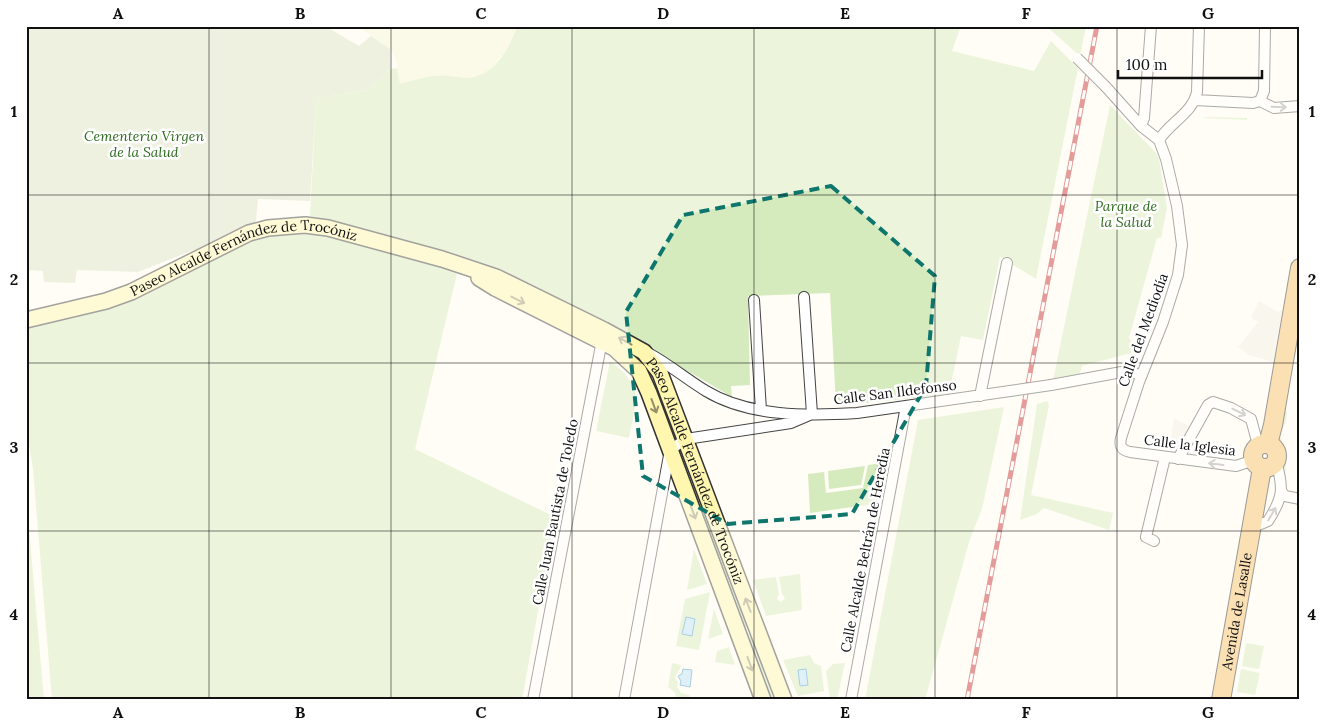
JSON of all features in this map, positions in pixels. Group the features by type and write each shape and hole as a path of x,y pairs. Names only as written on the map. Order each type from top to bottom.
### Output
{"highway":[{"name":"Avenida de Lasalle","path":"1221,700 1253,523 1262,452 1273,425 1295,319 1299,274"}],"main road":[{"name":"Paseo Alcalde Fernández de Trocóniz","path":"26,320 131,292 249,233 280,227 305,225 328,228 382,242 461,266 495,288 644,352 668,371 686,438 784,700"},
{"name":"Paseo Alcalde Fernández de Trocóniz","path":"603,336 633,364 645,382 763,700"}],"street":[{"path":"1141,126 1144,118 1151,26"},
{"path":"1077,58 1141,126 1159,140 1162,134 1188,111 1195,100 1197,92 1199,26"},
{"path":"1260,101 1264,91 1265,26"},
{"path":"1195,100 1253,103 1260,101 1274,108 1300,106"},
{"name":"Calle del Mediodía","path":"1122,449 1120,444 1121,438 1142,375 1163,322 1178,275 1182,252 1179,216 1166,159 1159,140"},
{"path":"980,396 1007,263"},
{"path":"804,298 812,414"},
{"path":"754,300 761,410"},
{"name":"Calle Juan Bautista de Toledo","path":"533,700 603,336"},
{"path":"645,382 668,371"},
{"name":"Calle San Ildefonso","path":"668,371 721,399 737,405 761,410 812,414 857,413 1051,385 1127,371 1142,375"},
{"path":"1178,459 1208,405 1213,402 1248,417 1253,423 1262,452 1280,476 1282,492 1268,521 1261,524 1253,523"},
{"name":"Calle Alcalde Beltrán de Heredia","path":"851,700 906,406"},
{"name":"Calle San Ildefonso","path":"670,450 686,438 792,423 812,414"},
{"name":"Calle la Iglesia","path":"1122,449 1178,459 1236,466 1262,452"},
{"path":"624,700 670,450"},
{"path":"1154,542 1146,537 1165,457"},
{"path":"664,486 674,483 683,485"},
{"path":"1282,492 1285,496 1300,499"}],"highlighted area":[{"path":"831,186 935,276 926,386 852,514 728,524 643,476 626,312 683,215"}],"shaded area":[{"path":"358,26 518,27 503,54 487,73 466,78 438,76 400,84 395,57 390,49"},
{"path":"1259,301 1278,312 1282,310 1273,362 1249,355 1238,347 1258,322 1251,317"},
{"path":"1174,418 1192,428 1180,449 1170,445"}],"green space":[{"name":"Cementerio Virgen de la Salud","path":"26,26 325,26 359,46 371,36 390,49 390,69 369,89 316,99 310,201 258,199 256,222 199,248 138,272 77,270 75,283 44,282 43,271 26,270"},
{"path":"518,26 961,26 952,51 1034,71 1051,41 1078,68 1036,279 1000,257 983,340 961,336 949,394 836,406 830,293 748,296 750,385 731,386 732,397 662,356 511,278 462,257 310,217 316,99 369,89 390,69 397,68 400,84 433,76 466,78 485,73 499,61"},
{"path":"1046,26 1086,26 1080,56"},
{"name":"Parque de la Salud","path":"1110,105 1156,153 1159,159 1167,208 1161,238 1157,238 1129,338 1131,341 1131,353 1082,366 1079,376 1053,380"},
{"path":"1203,118 1247,118 1247,120"},
{"path":"307,231 333,235 448,269 457,274 415,449 555,517 522,700 52,700 33,469 26,426 26,326 77,317 130,300 251,241"},
{"path":"610,361 629,379 635,395 634,414 629,438 596,431"},
{"path":"656,383 661,384 677,434 671,436 653,385"},
{"path":"1047,401 1049,405 1031,495 1113,513 1109,530 1044,508 1037,514 1020,520 1037,404"},
{"path":"1004,407 982,509 970,539 925,700 865,700 918,420"},
{"path":"1284,409 1287,412 1286,423 1280,432 1286,462 1285,479 1282,464 1284,454 1278,437"},
{"path":"881,463 873,504 810,513 808,474 824,472 826,493 863,488 868,465"},
{"path":"865,466 861,485 829,489 828,471"},
{"path":"698,480 752,625 740,629 689,491"},
{"path":"26,494 44,700 26,700"},
{"path":"694,549 707,584 687,590"},
{"path":"800,574 802,610 766,616 753,580 776,577 779,594 777,599 781,602 785,598 782,594 779,577"},
{"path":"710,592 699,650 676,646 685,599"},
{"path":"714,609 723,634 708,639"},
{"path":"756,635 780,700 767,700 745,640"},
{"path":"1246,643 1264,646 1259,669 1242,666"},
{"path":"729,647 735,665 715,662 717,651"},
{"path":"810,655 814,663 821,666 824,691 798,696 783,660"},
{"path":"672,663 681,665 675,679 678,682 677,688 681,693 690,695 689,700 677,700 675,693 668,687"},
{"path":"845,663 837,700 830,700 826,671 833,664"},
{"path":"1241,669 1260,673 1255,695 1237,692"}],"water":[{"path":"686,617 695,619 692,636 682,634"},
{"path":"683,669 692,670 690,687 680,685 681,681 678,676 682,674"},
{"path":"806,669 808,685 800,686 798,670"}],"railway":[{"path":"967,700 1097,26"}]}
